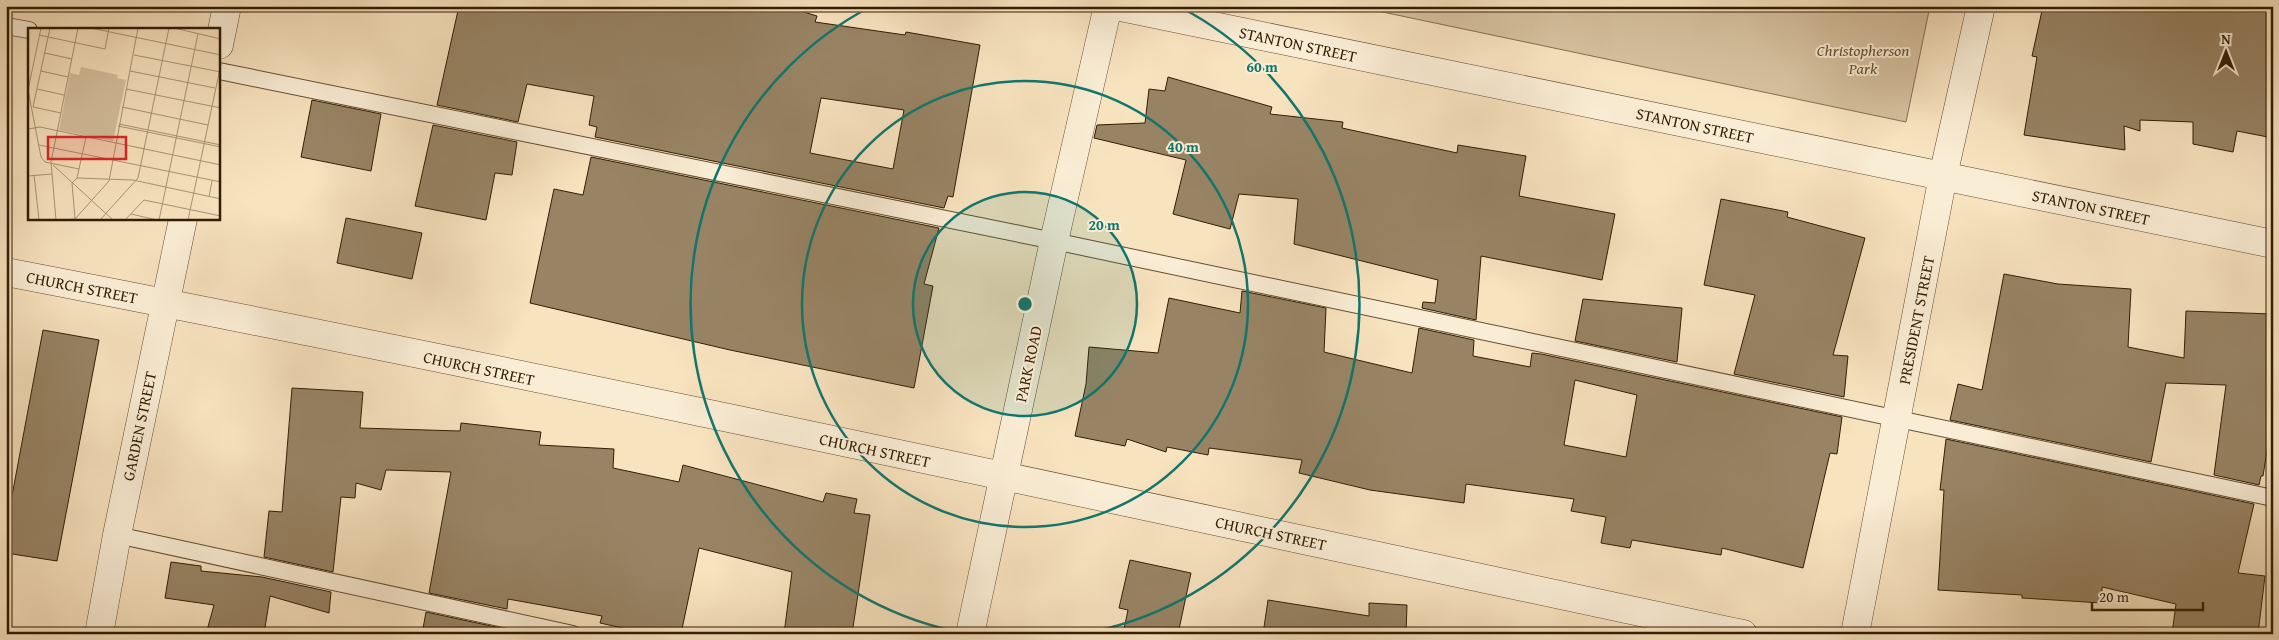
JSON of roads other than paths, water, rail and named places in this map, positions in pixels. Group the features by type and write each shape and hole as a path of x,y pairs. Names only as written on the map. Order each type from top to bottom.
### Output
{"street":[{"path":"220,40 227,6"},
{"name":"PARK ROAD","path":"970,634 1054,241 1108,6"},
{"name":"STANTON STREET","path":"1116,6 2273,244"},
{"name":"PRESIDENT STREET","path":"1855,634 1943,176 1981,6"},
{"name":"GARDEN STREET","path":"99,634 116,535 183,220"},
{"name":"CHURCH STREET","path":"6,272 165,303 1005,477 1743,634"}],"lane":[{"path":"6,26 28,30"},
{"path":"220,71 1054,241 2273,498"},
{"path":"116,535 573,634"}],"park label":[{"name":"Christopherson Park","path":"1863,59"}]}
